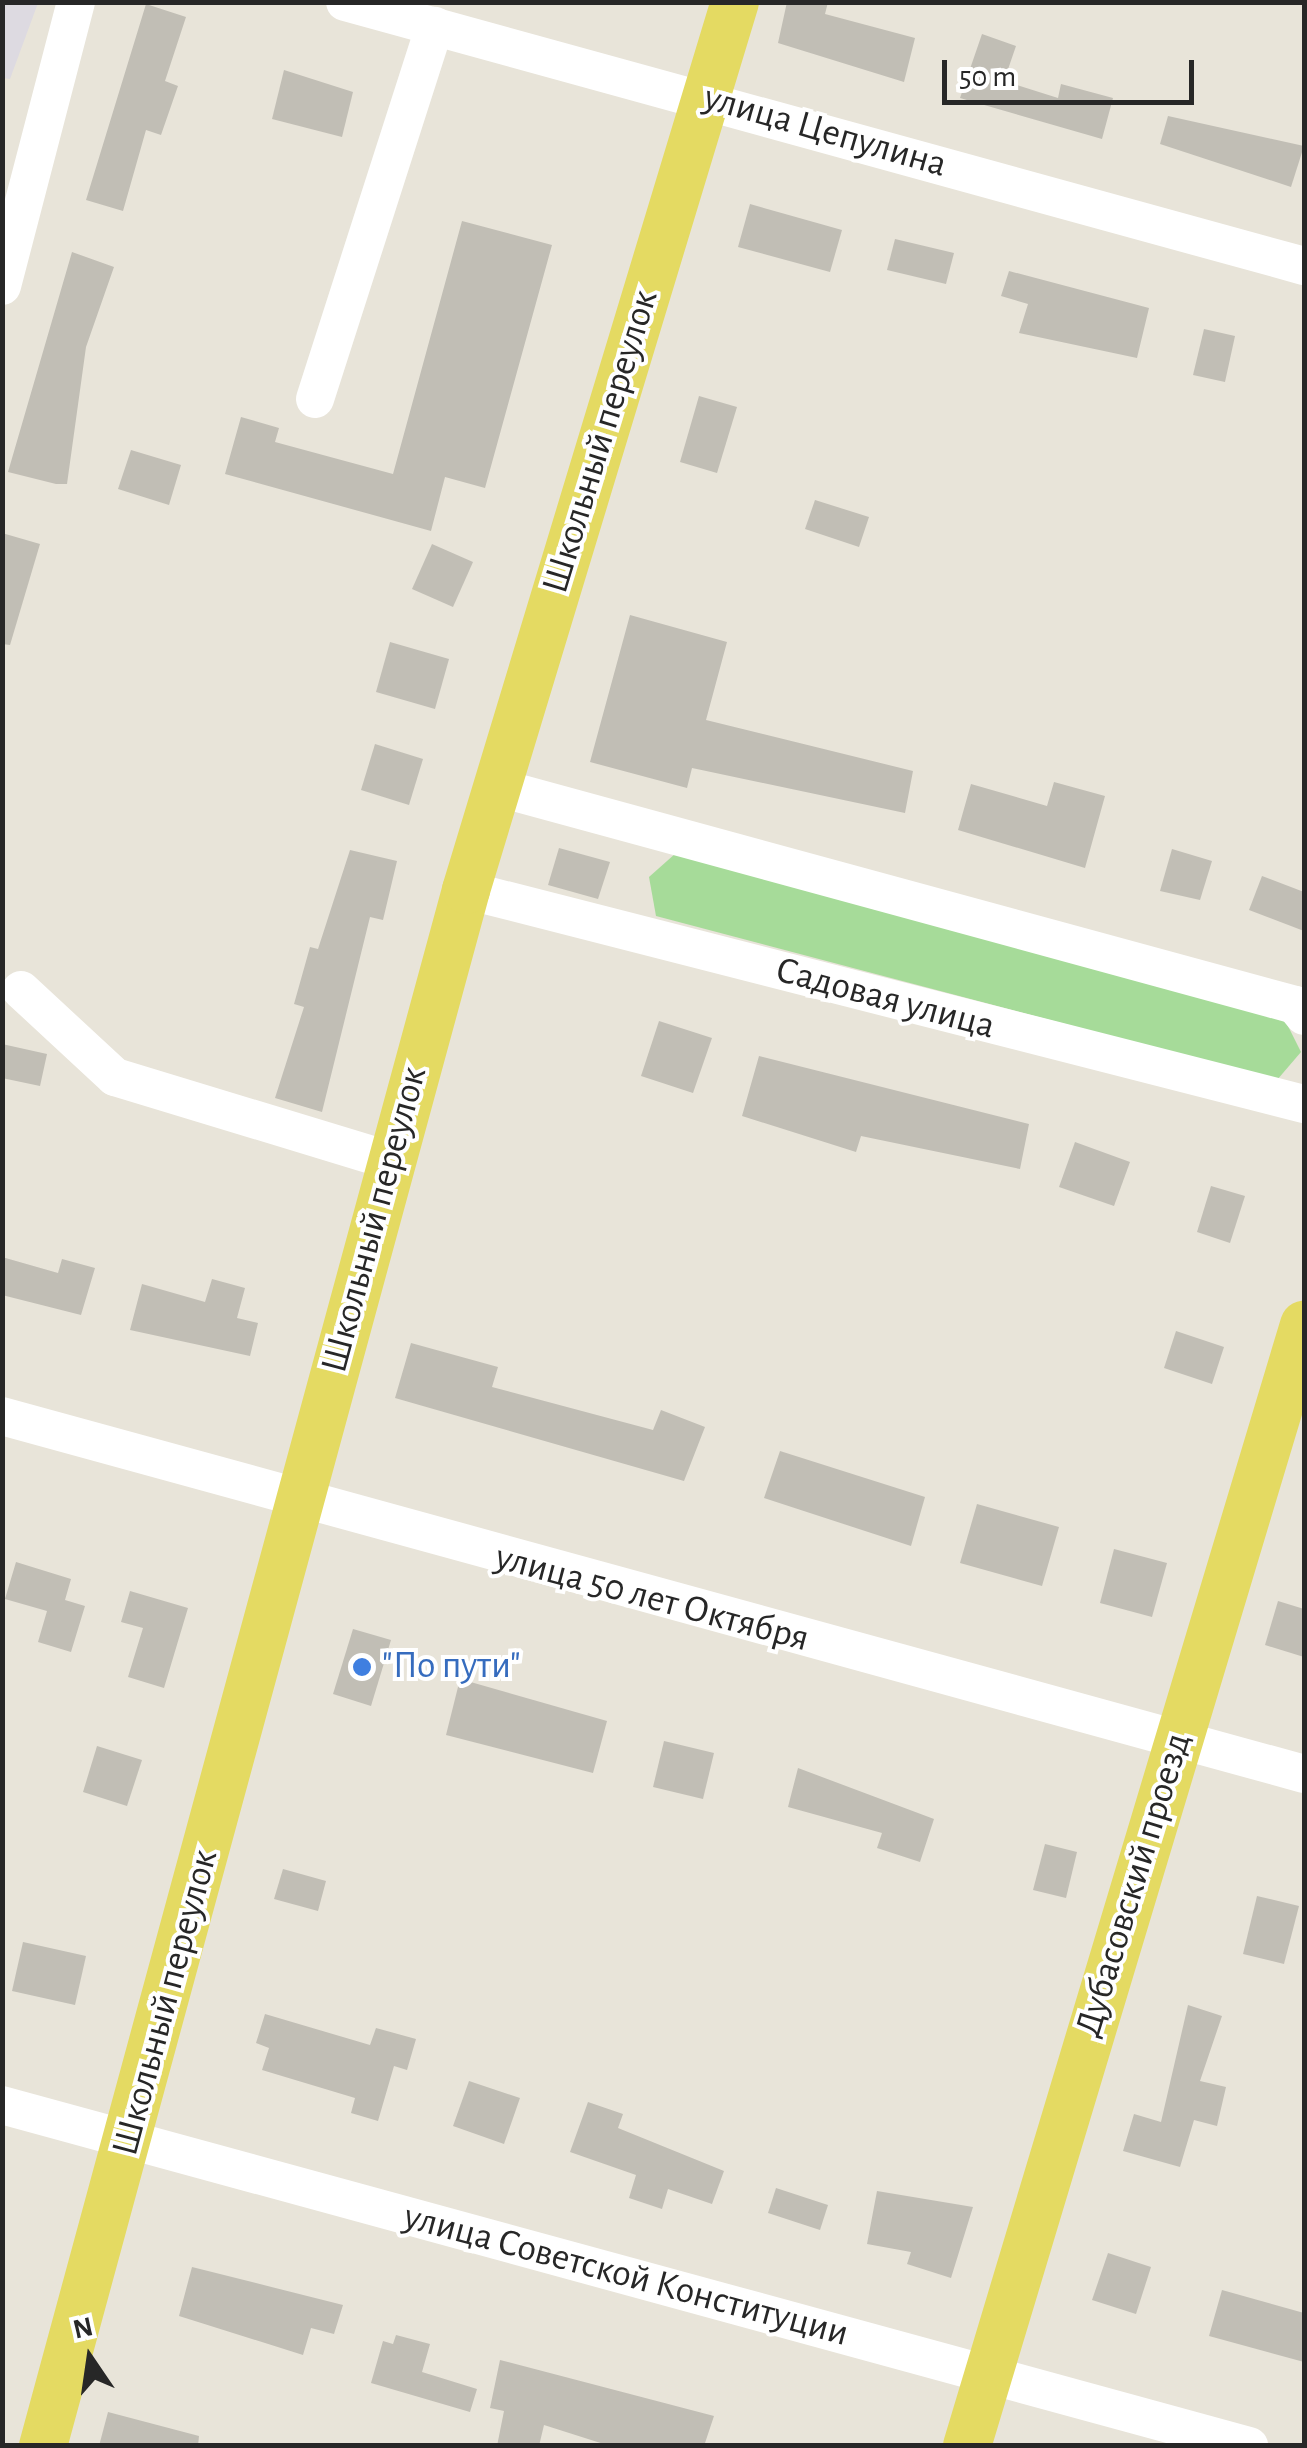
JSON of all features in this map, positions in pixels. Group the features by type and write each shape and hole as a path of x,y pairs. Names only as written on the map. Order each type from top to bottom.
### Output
{"main road":[{"name":"Школьный переулок","path":"43,2446 130,2141 466,890 734,2"},
{"name":"Дубасовский проезд","path":"966,2446 1304,1325"}],"street":[{"path":"2,286 76,2"},
{"name":"улица Цепулина","path":"345,2 706,98 1304,266"},
{"path":"315,398 435,26"},
{"path":"496,787 1295,1006 1304,1016"},
{"name":"Садовая улица","path":"466,890 1304,1104"},
{"path":"22,990 115,1077 392,1161"},
{"name":"улица 50 лет Октября","path":"2,1416 298,1504 1304,1774"},
{"name":"улица Советской Конституции","path":"2,2105 1250,2446"}],"shaded area":[{"path":"2,3 38,3 10,79 3,78"}],"green space":[{"path":"676,853 1284,1018 1301,1052 1277,1080 656,916 649,877"}],"building":[{"path":"787,2 828,2 825,14 915,38 904,82 778,43"},
{"path":"146,4 186,17 165,81 178,86 161,135 146,130 123,211 86,200"},
{"path":"982,34 1016,46 1004,81 1058,98 1061,84 1113,98 1102,139 960,98"},
{"path":"284,70 353,92 342,137 272,119"},
{"path":"1168,116 1304,146 1291,187 1160,144"},
{"path":"750,204 842,230 830,272 738,247"},
{"path":"462,221 552,245 485,488 445,477 431,531 225,474 241,417 279,428 275,442 393,474"},
{"path":"895,239 954,253 946,284 887,270"},
{"path":"72,252 114,267 86,347 67,484 56,484 8,472"},
{"path":"1009,271 1149,308 1137,358 1019,333 1028,304 1001,296"},
{"path":"1204,329 1235,336 1225,382 1193,375"},
{"path":"699,396 737,407 717,473 680,462"},
{"path":"131,450 181,465 169,505 118,489"},
{"path":"815,500 869,517 859,547 805,529"},
{"path":"2,533 40,544 10,645 2,644"},
{"path":"432,544 473,562 453,607 412,589"},
{"path":"630,615 727,642 706,720 913,771 905,813 692,768 687,788 590,762"},
{"path":"390,642 449,659 435,709 376,692"},
{"path":"375,744 423,759 409,805 361,790"},
{"path":"1054,782 1105,796 1085,868 958,830 971,784 1047,806"},
{"path":"559,848 610,862 598,899 548,885"},
{"path":"1172,849 1212,861 1200,900 1160,891"},
{"path":"350,850 397,861 383,920 370,917 322,1112 275,1098 304,1007 294,1004 310,947 318,949"},
{"path":"1262,876 1304,892 1304,931 1249,910"},
{"path":"659,1021 712,1038 693,1093 641,1076"},
{"path":"2,1044 47,1054 40,1086 2,1078"},
{"path":"759,1056 1029,1124 1020,1169 861,1136 856,1152 742,1116"},
{"path":"1075,1142 1130,1162 1114,1206 1059,1187"},
{"path":"1211,1186 1245,1196 1230,1243 1197,1232"},
{"path":"2,1257 58,1273 62,1259 95,1268 81,1315 2,1295"},
{"path":"212,1279 245,1288 237,1318 258,1323 250,1356 130,1330 142,1284 205,1302"},
{"path":"1176,1331 1224,1347 1212,1384 1164,1368"},
{"path":"411,1343 498,1367 492,1387 653,1430 661,1410 705,1427 684,1481 395,1398"},
{"path":"780,1451 925,1497 911,1546 764,1498"},
{"path":"977,1504 1059,1527 1042,1586 960,1563"},
{"path":"1114,1549 1167,1563 1152,1617 1100,1603"},
{"path":"16,1562 71,1579 65,1600 85,1606 71,1652 38,1642 47,1611 5,1599"},
{"path":"130,1591 188,1608 164,1688 128,1677 143,1628 121,1622"},
{"path":"1278,1601 1304,1609 1304,1657 1265,1645"},
{"name":"\"По пути\"","path":"353,1629 391,1640 371,1706 333,1694"},
{"path":"460,1679 607,1721 593,1773 446,1735"},
{"path":"664,1741 714,1753 703,1799 653,1787"},
{"path":"97,1746 142,1760 127,1806 83,1792"},
{"path":"798,1768 934,1819 920,1862 877,1848 882,1833 788,1807"},
{"path":"1045,1844 1077,1852 1066,1898 1033,1890"},
{"path":"283,1869 326,1881 318,1911 274,1899"},
{"path":"1257,1896 1299,1906 1284,1964 1243,1954"},
{"path":"23,1942 86,1956 75,2005 12,1991"},
{"path":"1188,2005 1222,2016 1200,2081 1226,2087 1217,2126 1194,2120 1180,2167 1123,2151 1134,2114 1161,2122"},
{"path":"265,2014 370,2045 376,2028 416,2039 407,2070 394,2066 378,2121 351,2113 355,2098 262,2070 269,2048 256,2043"},
{"path":"469,2081 520,2098 504,2144 453,2126"},
{"path":"588,2102 623,2114 618,2128 724,2171 712,2204 668,2189 662,2209 629,2198 636,2175 570,2152"},
{"path":"776,2188 828,2205 820,2230 768,2213"},
{"path":"877,2191 973,2207 951,2278 907,2264 911,2252 867,2244"},
{"path":"1108,2253 1151,2267 1136,2314 1092,2300"},
{"path":"192,2267 343,2305 334,2334 311,2328 303,2355 179,2316"},
{"path":"1222,2290 1304,2313 1304,2362 1209,2336"},
{"path":"396,2335 430,2344 422,2372 477,2389 470,2412 371,2383 383,2341 393,2344"},
{"path":"500,2360 714,2416 704,2446 610,2446 544,2425 539,2446 497,2446 504,2411 490,2408"},
{"path":"108,2412 199,2436 198,2446 99,2446"}],"place":[{"name":"\"По пути\"","path":"362,1667"}]}
